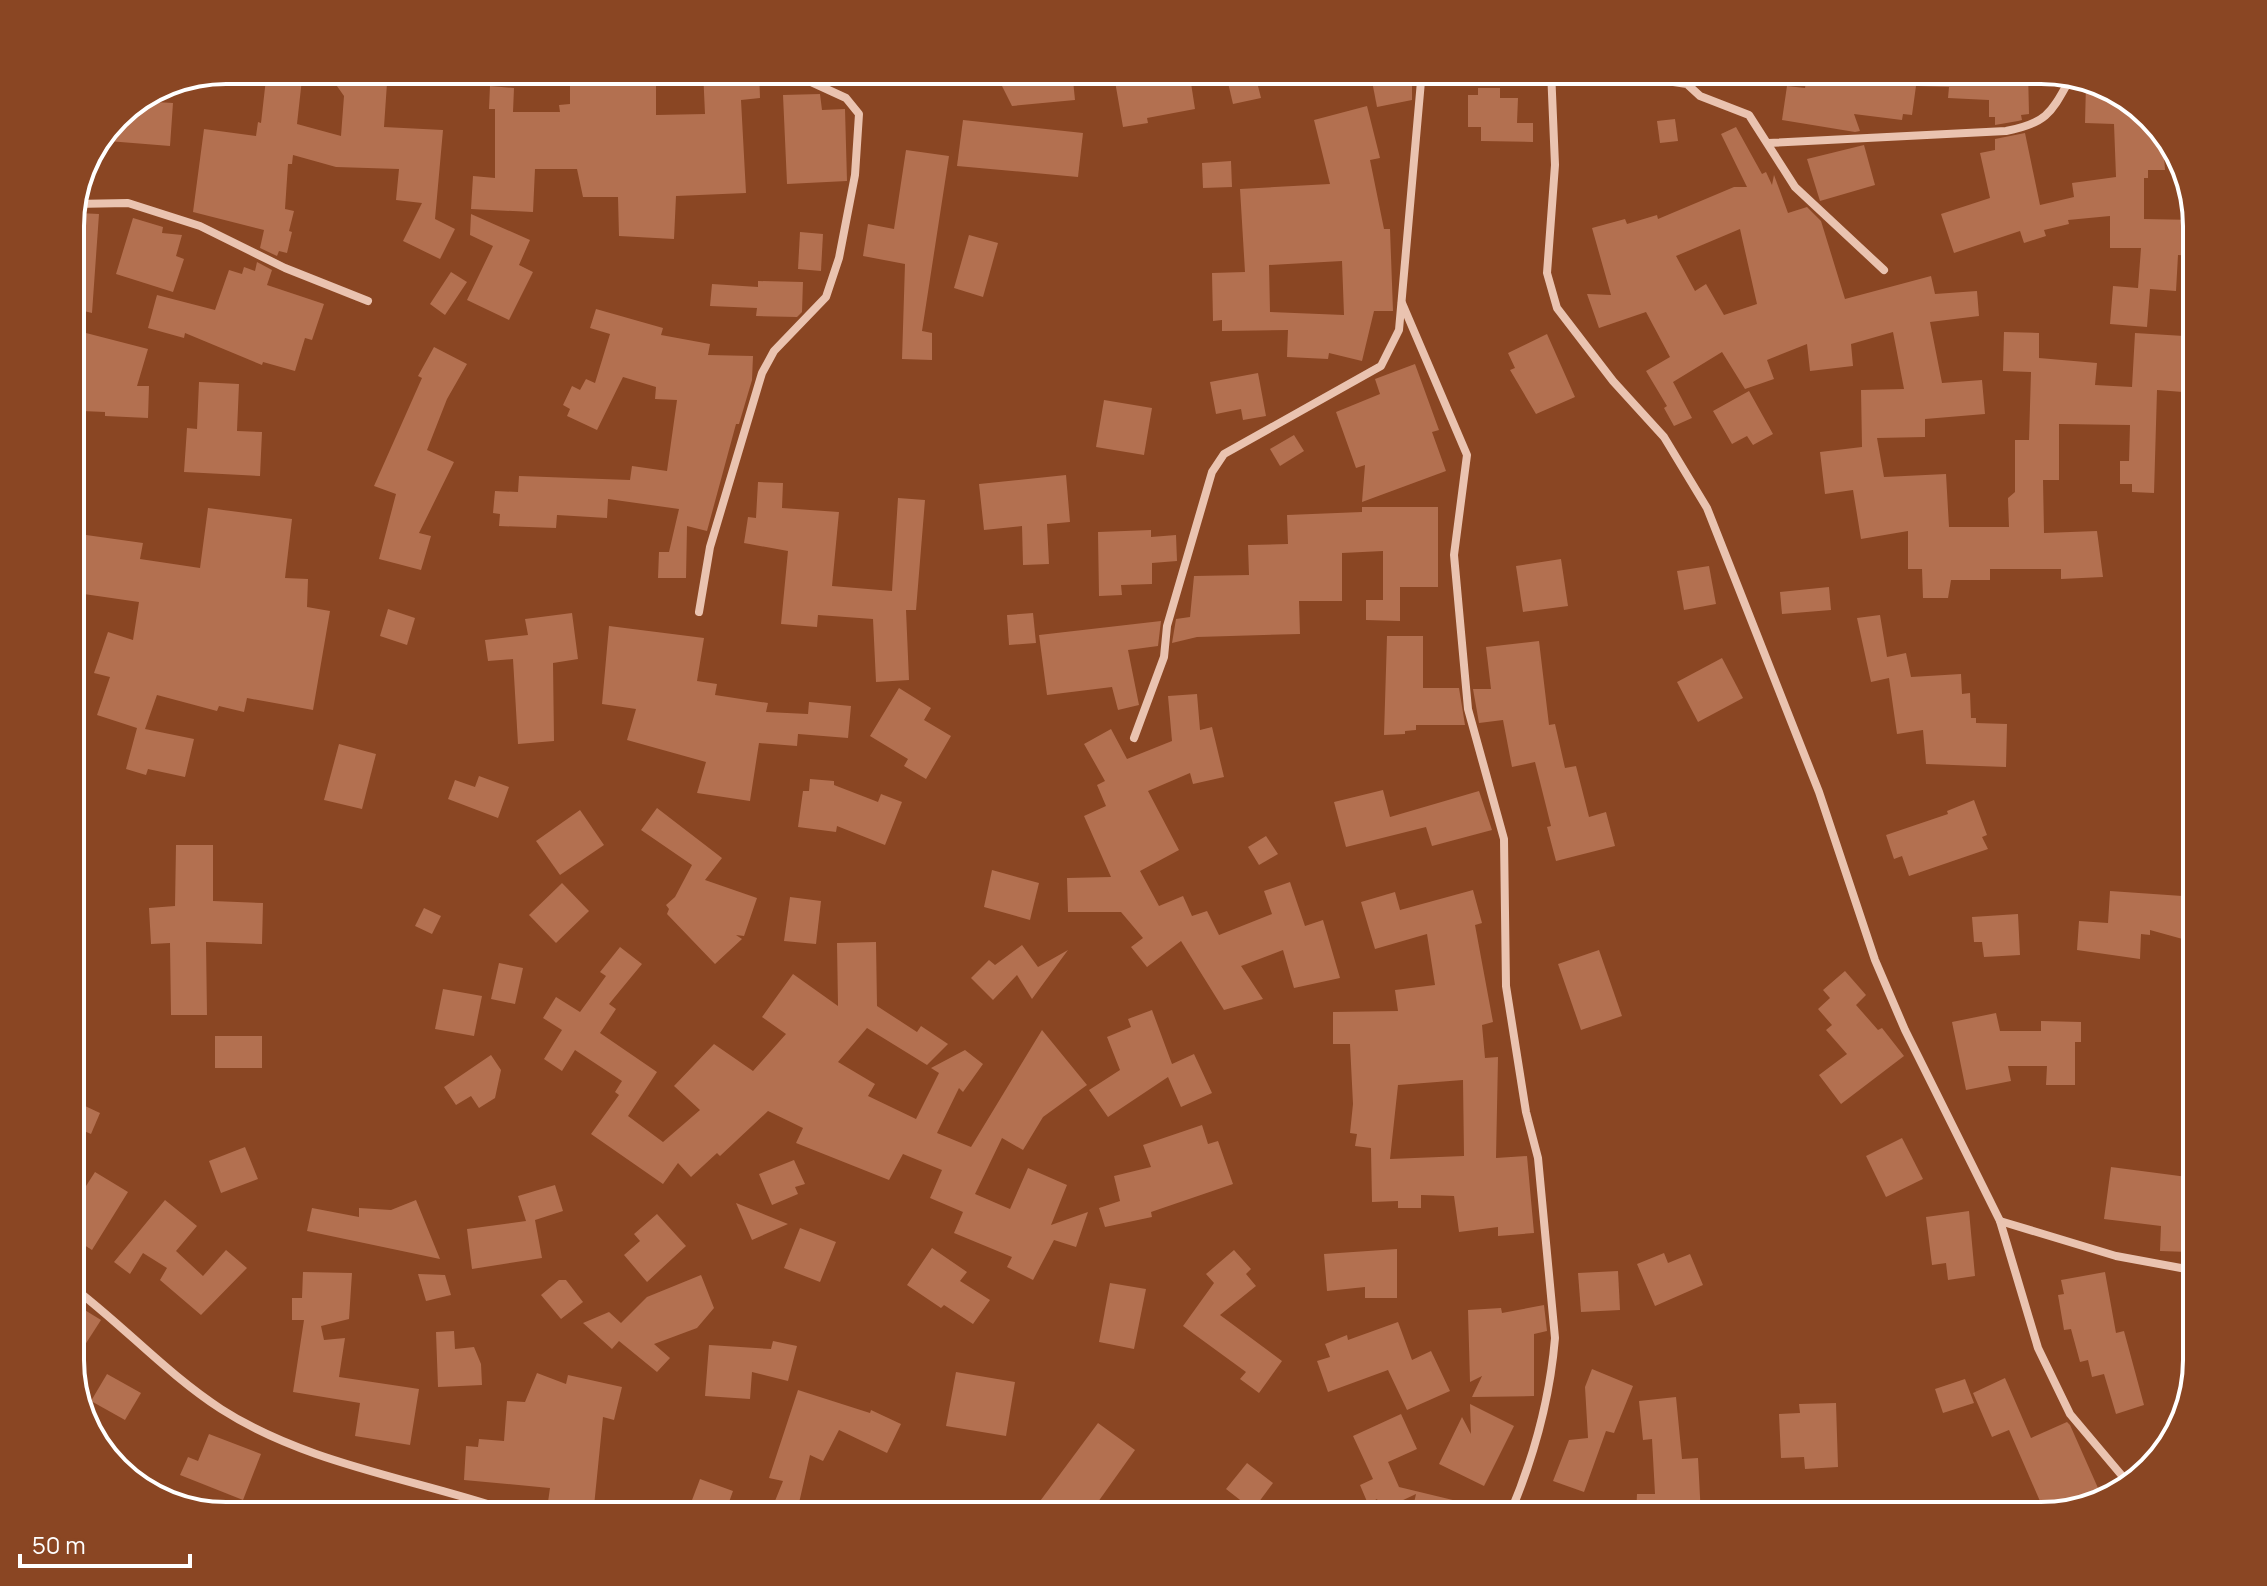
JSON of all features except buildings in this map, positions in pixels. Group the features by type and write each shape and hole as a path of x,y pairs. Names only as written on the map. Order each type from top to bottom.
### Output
{"street":[{"path":"699,612 710,547 762,373 774,351 826,297 839,258 855,175 859,114 846,98 816,84"},
{"path":"1134,738 1164,657 1167,626 1212,472 1224,454 1381,366 1399,330 1421,84"},
{"path":"1552,84 1555,165 1547,273 1557,308 1613,381 1664,437 1707,508 1819,792 1875,960 1905,1030 2000,1221 2038,1348 2070,1414 2122,1476"},
{"path":"1687,84 1700,96 1749,115 1795,187 1884,270"},
{"path":"1768,143 2006,131 2032,126 2050,115 2066,86"},
{"path":"86,204 128,203 200,226 285,268 368,301"},
{"path":"1402,303 1467,455 1454,555 1468,709 1504,839 1506,986 1526,1112 1538,1158 1555,1338 1553,1363 1527,1474 1515,1502"},
{"path":"2000,1221 2116,1256 2183,1268"},
{"path":"84,1296 221,1409 258,1428 395,1479 478,1502"}]}
